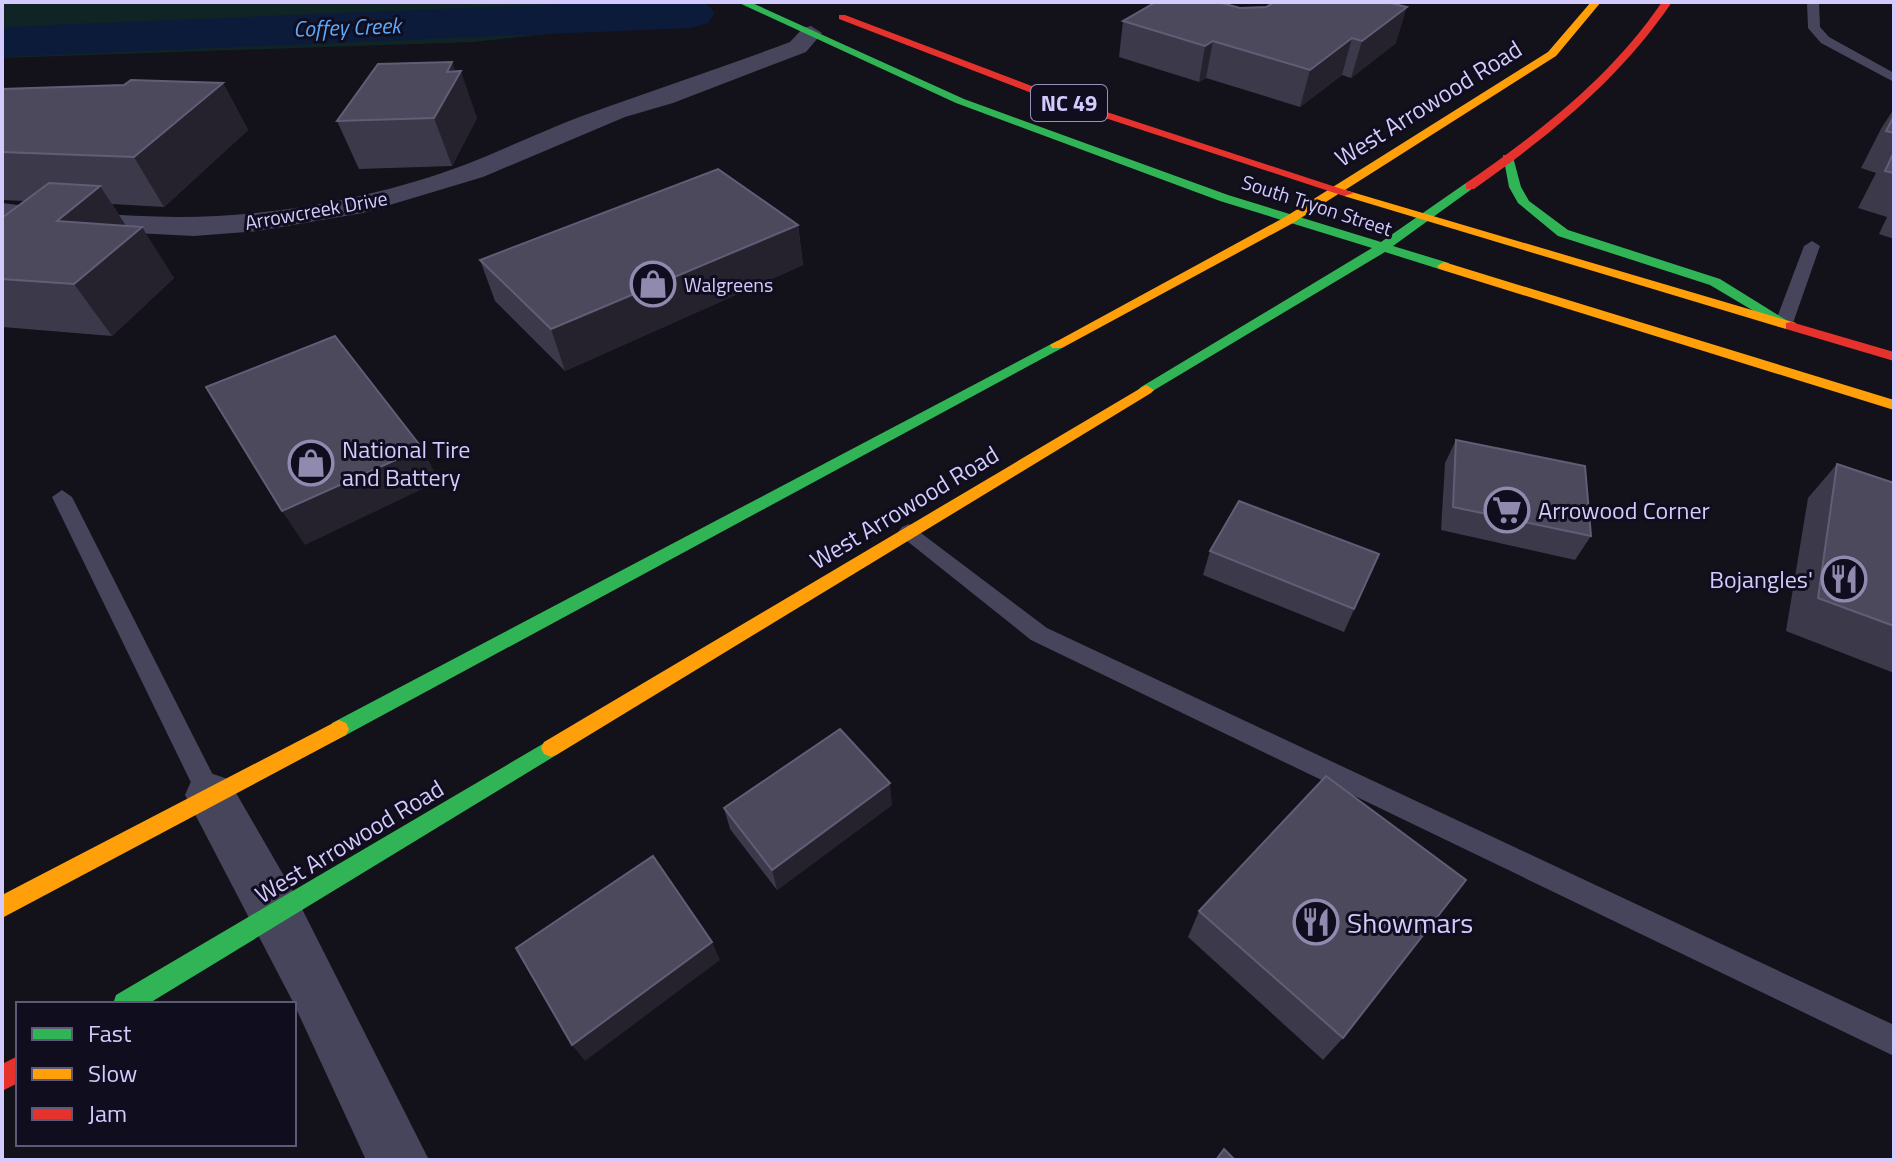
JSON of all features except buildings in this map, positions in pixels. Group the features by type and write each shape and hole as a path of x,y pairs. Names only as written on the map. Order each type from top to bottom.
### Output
{"main road":[{"name":"South Tryon Street","path":"742,2 992,114 1289,220 1894,405"},
{"name":"West Arrowood Road","path":"2,907 650,565 1289,220 1552,54 1596,2"},
{"name":"West Arrowood Road","path":"128,1002 1380,249 1556,124 1618,69 1654,29 1667,2"},
{"name":"South Tryon Street","path":"821,8 1054,98 1423,217 1894,357"},
{"path":"1507,157 1513,184 1524,203 1545,221 1586,242 1716,282 1784,323"}],"street":[{"name":"Arrowcreek Drive","path":"2,212 75,221 194,227 312,214 429,186 530,150 616,112 664,98 798,47 811,33"},
{"path":"210,795 276,913 398,1160"}],"lane":[{"path":"1813,2 1814,28 1825,40 1893,78"},
{"path":"1784,323 1812,246"},
{"path":"62,497 210,795"},
{"path":"909,532 1039,634 1894,1041"}],"green space":[{"path":"2,2 638,2 667,21 473,42 2,58"}],"waterway":[{"name":"Coffey Creek","path":"2,42 691,13"}],"traffic: fast":[{"path":"742,2 960,101 1224,198 1444,266"},
{"path":"1507,157 1515,187 1524,203 1563,233 1715,282 1784,323"},
{"path":"1146,390 1380,249 1470,186"},
{"path":"339,729 1057,345"},
{"path":"128,1002 551,748"}],"traffic: slow":[{"path":"1057,345 1289,220 1552,54 1596,2"},
{"path":"1348,193 1791,326"},
{"path":"1444,266 1894,405"},
{"path":"551,748 1146,390"},
{"path":"2,907 339,729"}],"traffic: jam":[{"path":"1470,186 1552,126 1603,81 1648,30 1667,2"},
{"path":"842,17 1054,98 1348,193"},
{"path":"1791,326 1894,357"},
{"path":"2,1078 16,1070"}],"place":[{"name":"Walgreens","path":"653,284"},
{"name":"National Tire and Battery","path":"311,463"},
{"name":"Arrowood Corner","path":"1507,510"},
{"name":"Bojangles'","path":"1844,579"},
{"name":"Showmars","path":"1316,922"}]}
